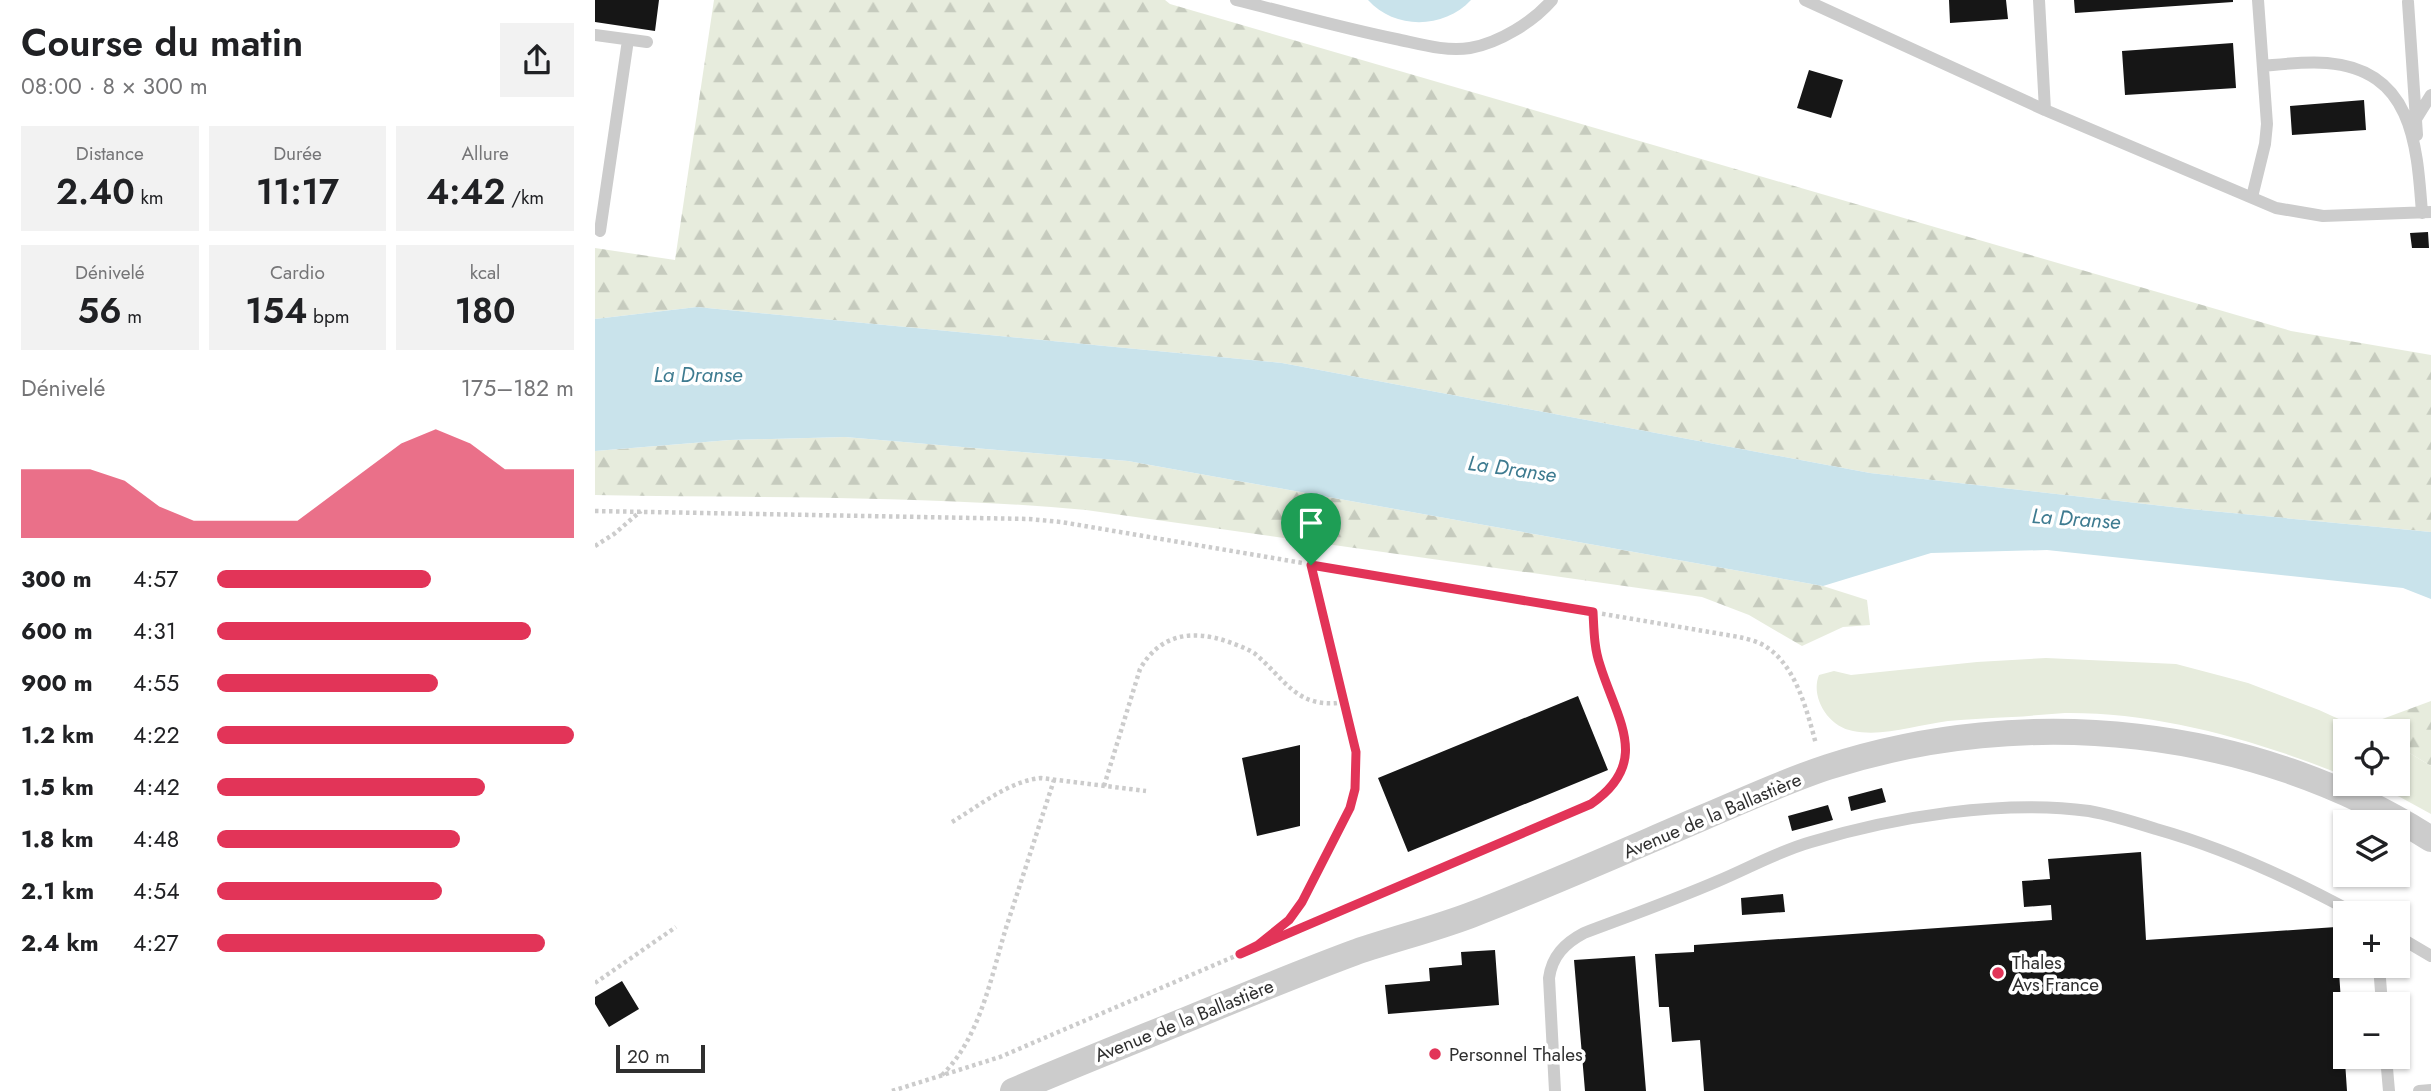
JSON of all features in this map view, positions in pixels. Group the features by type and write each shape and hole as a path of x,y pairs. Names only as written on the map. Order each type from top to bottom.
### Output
{"street":[{"name":"Avenue de la Ballastière","path":"1013,1091 1246,994 1359,951 1472,915 1824,768 1880,752 1960,737 2053,731 2146,737 2237,755 2282,769 2368,804 2431,839"}],"lane":[{"path":"1235,0 1435,47 1470,48 1500,37 1527,22 1552,0"},
{"path":"1805,0 2045,110 2276,208 2323,216 2426,213 2412,132 2396,97 2382,82 2349,66 2322,63 2263,66"},
{"path":"2039,0 2045,110"},
{"path":"2252,197 2267,124 2258,0"},
{"path":"2408,2 2418,158"},
{"path":"595,35 647,43"},
{"path":"600,231 628,40"},
{"path":"2416,119 2431,95"},
{"path":"1555,1091 1549,978 1550,966 1565,945 1584,933 1717,882 1785,851 1834,835 1934,815 2016,807 2090,811 2223,851 2266,868 2333,902"},
{"path":"2410,944 2431,956"},
{"path":"2387,1069 2389,1091"},
{"path":"2419,1091 2431,1090"}],"path":[{"path":"595,511 1028,519 1094,527 1739,637 1766,646 1787,667 1811,724 1824,768"},
{"path":"595,545 614,534 642,511"},
{"path":"1240,954 1258,945 1289,920 1302,902 1350,808 1357,769 1356,752 1311,565"},
{"path":"892,1091 999,1057 1591,804 1611,788 1623,767 1627,742 1597,656 1593,612"},
{"path":"1104,786 1140,669 1149,654 1175,638 1205,636 1241,646 1252,652 1291,691 1307,700 1334,704 1344,702"},
{"path":"952,822 1016,784 1030,779 1146,791"},
{"path":"940,1076 952,1065 962,1049 980,1011 1054,780"},
{"path":"595,983 676,927"}],"green space":[{"path":"714,0 1165,0 1170,4 2291,331 2431,355 2431,532 2190,509 1870,473 1282,363 697,307 595,319 595,248 675,260"},
{"path":"845,437 1128,461 1823,586 1867,600 1870,625 1843,627 1802,646 1749,615 1702,597 1086,510 902,499 595,495 595,451 730,440"},
{"path":"2046,658 2176,664 2248,683 2339,719 2333,719 2333,771 2278,751 2208,731 2172,723 2100,714 2065,713 1972,719 1888,732 1853,731 1836,724 1829,717 1823,710 1817,692 1819,675 1834,671 1851,675"},
{"path":"2431,701 2431,766 2410,753 2410,719 2382,719"},
{"path":"2410,753 2431,766 2431,814 2397,796 2410,796"}],"water":[{"path":"1368,0 1471,0 1460,10 1447,16 1434,21 1419,22 1392,17"},
{"name":"La Dranse","path":"697,307 1282,363 1870,473 2190,509 2431,532 2431,599 2403,588 2047,550 1931,553 1823,586 1128,461 845,437 730,440 595,451 595,319"}],"building":[{"path":"595,0 659,0 655,31 595,22"},
{"path":"1949,0 2006,0 2008,19 1950,23"},
{"path":"2074,0 2233,0 2233,2 2075,13"},
{"path":"2233,43 2236,88 2125,95 2122,51"},
{"path":"1809,70 1843,80 1831,118 1797,108"},
{"path":"2364,100 2366,130 2292,135 2290,106"},
{"path":"2428,232 2429,248 2412,248 2410,233"},
{"path":"1578,696 1608,770 1408,852 1378,778"},
{"path":"1300,745 1300,826 1257,836 1242,758"},
{"path":"1882,788 1886,802 1851,811 1848,797"},
{"path":"1828,805 1833,820 1792,831 1788,816"},
{"name":"Thales Avs France","path":"2141,852 2146,940 2333,927 2333,978 2339,978 2340,992 2333,992 2333,1069 2346,1069 2347,1091 1704,1091 1700,1040 1672,1042 1669,1007 1659,1007 1655,954 1694,952 1694,945 2052,920 2051,905 2024,907 2022,881 2050,879 2048,859"},
{"path":"1783,894 1785,912 1742,915 1741,898"},
{"path":"1495,950 1499,1005 1388,1014 1385,985 1430,981 1429,968 1462,965 1461,952"},
{"path":"1635,956 1646,1091 1585,1091 1574,960"},
{"path":"622,981 639,1009 609,1027 595,1004 595,997"}],"place":[{"name":"Thales Avs France","path":"1998,973"},
{"name":"Personnel Thales","path":"1435,1054"}],"route":[{"path":"1311,565 1593,612 1597,656 1624,729 1627,754 1619,777 1611,788 1591,804 1240,954 1258,945 1289,920 1302,902 1350,808 1355,789 1356,752 1311,565"}]}
